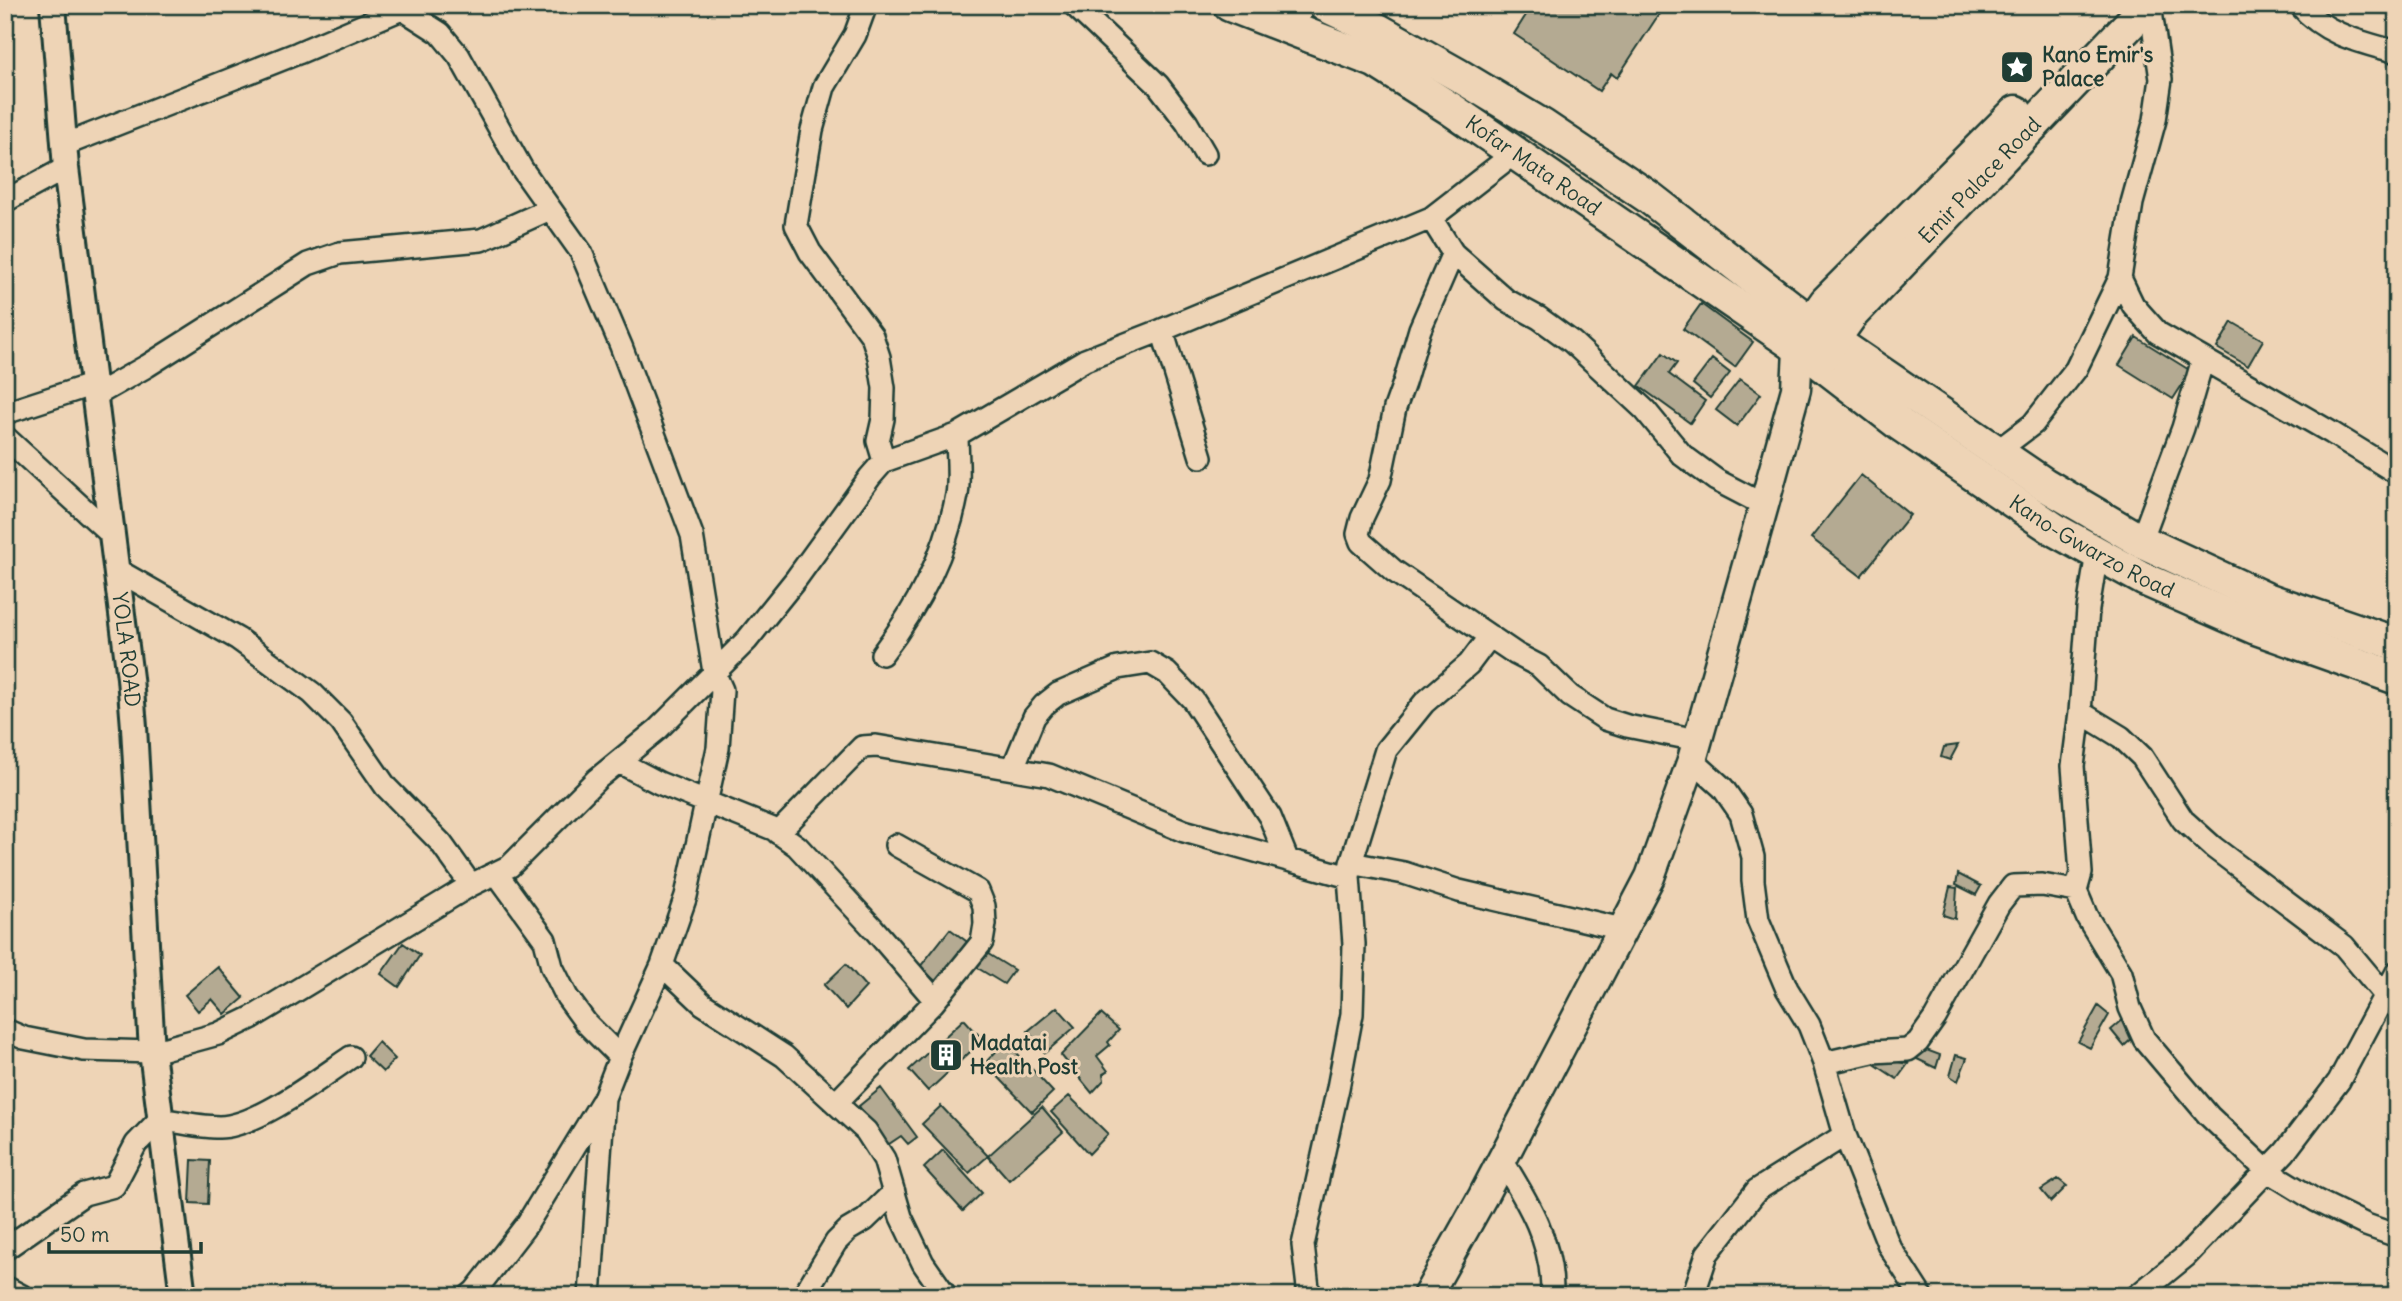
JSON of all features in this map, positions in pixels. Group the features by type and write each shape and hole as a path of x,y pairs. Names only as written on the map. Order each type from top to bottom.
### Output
{"main road":[{"name":"Kofar Mata Road","path":"1230,5 1296,17 1375,61 1815,343"},
{"name":"Kofar Mata Road","path":"1325,5 1378,30 1458,75 1543,126 1650,198 1815,343"},
{"name":"Emir Palace Road","path":"1815,343 1826,302 2064,64 2118,5"},
{"name":"Emir Palace Road","path":"1815,343 1852,315 2149,5"},
{"path":"1427,1296 1502,1160 1650,877 1694,750 1796,389 1815,343"},
{"name":"Kano-Gwarzo Road","path":"1815,343 1959,424 2044,484 2141,541 2266,599 2397,644"},
{"name":"Kano-Gwarzo Road","path":"1815,343 1901,425 2057,531 2144,579 2256,628 2397,678"}],"street":[{"name":"YOLA ROAD","path":"53,5 65,157 113,536 134,727 152,1052 183,1296"},
{"path":"866,5 855,35 824,87 812,130 796,225 810,252 872,335 884,388 883,419 878,441 884,461"},
{"path":"1074,5 1158,85 1187,123 1205,154"},
{"path":"1996,452 2032,424 2076,369 2120,278 2132,203 2155,120 2161,79 2149,5"},
{"path":"2300,5 2307,14 2340,36 2397,52"},
{"path":"5,201 65,157 407,8 440,33 459,56 522,169 581,252 621,346 692,535 714,672 722,690 718,748 686,896 662,965 604,1098 527,1224 469,1296"},
{"path":"5,1030 24,1038 84,1050 152,1052 218,1034 253,1017 471,885 510,866 597,779 658,729 755,630 884,461 957,435 1085,360 1431,218 1516,152"},
{"path":"5,413 95,390 147,366 308,264 340,253 481,240 550,209"},
{"path":"1431,218 1453,253 1506,300 1539,318 1572,342 1646,410 1682,455 1716,480 1764,505"},
{"path":"1453,253 1420,329 1395,408 1380,480 1362,518 1358,534 1361,542 1394,571 1516,654 1539,666 1570,696 1605,719 1694,750 1723,788 1741,814 1754,858 1758,920 1787,989 1809,1025 1824,1063 1845,1135 1889,1246 1921,1296"},
{"path":"2120,278 2133,305 2158,333 2397,473"},
{"path":"1162,330 1201,457"},
{"path":"2141,541 2183,428 2203,359"},
{"path":"882,654 898,633 927,584 946,533 957,492 957,435"},
{"path":"5,437 113,536"},
{"path":"2097,553 2088,609 2073,766 2081,873 2076,891 2087,917 2121,973 2130,1008 2144,1039 2209,1116 2266,1170 2366,1225 2397,1236"},
{"path":"117,570 238,639 312,693 341,722 386,787 441,843 471,885"},
{"path":"1309,1296 1303,1244 1352,1014 1354,944 1350,870 1385,750 1424,703 1469,664 1490,636"},
{"path":"1013,768 1034,717 1058,694 1118,668 1150,663 1167,673 1193,700 1270,817 1287,859"},
{"path":"2080,712 2121,737 2142,757 2183,820 2213,847 2344,946 2386,1005"},
{"path":"778,833 862,747 868,745 1049,775 1184,831 1287,859 1350,870 1404,873 1459,891 1622,929"},
{"path":"619,762 659,783 745,816 797,846 934,999"},
{"path":"836,1103 933,1003 982,942 984,906 978,891 896,845"},
{"path":"497,874 545,940 552,967 567,997 586,1023 620,1057"},
{"path":"1824,1063 1872,1052 1908,1050 1918,1042 1935,1018 1999,904 2013,886 2042,885 2076,891"},
{"path":"662,965 703,1004 784,1056 866,1131 884,1159 901,1217 923,1263 946,1296"},
{"path":"2137,1296 2186,1256 2285,1152 2339,1082 2386,1005 2397,972"},
{"path":"5,1249 84,1194 114,1186 136,1144 160,1119 219,1127 236,1125 300,1091 351,1057"},
{"path":"590,1296 604,1098"},
{"path":"1693,1296 1707,1254 1757,1190 1845,1135"},
{"path":"1502,1160 1530,1205 1544,1239 1552,1276 1552,1296"},
{"path":"803,1296 836,1242 848,1230 865,1220 894,1192"},
{"path":"5,1287 22,1296"}],"building":[{"path":"1525,5 1659,5 1663,8 1617,78 1611,73 1599,91 1514,34 1526,15 1521,11"},
{"path":"1701,304 1753,342 1735,367 1683,329"},
{"path":"2232,322 2263,340 2248,366 2217,348"},
{"path":"2136,337 2191,371 2173,399 2119,365"},
{"path":"1663,353 1677,363 1669,374 1705,401 1690,423 1639,386"},
{"path":"1712,359 1730,373 1710,398 1693,384"},
{"path":"1740,379 1761,394 1737,426 1716,410"},
{"path":"1861,475 1910,515 1861,576 1811,538"},
{"path":"1958,745 1950,760 1941,757 1944,747"},
{"path":"1958,874 1981,886 1976,895 1956,885"},
{"path":"1950,887 1957,888 1955,919 1943,915"},
{"path":"950,929 974,947 942,987 920,967"},
{"path":"403,943 420,955 399,987 381,974"},
{"path":"985,952 1014,970 1004,984 976,967"},
{"path":"846,964 866,987 846,1009 824,985"},
{"path":"218,967 244,998 225,1014 212,999 198,1011 185,995"},
{"path":"2098,1006 2109,1015 2090,1048 2078,1042"},
{"path":"1057,1007 1075,1027 1045,1053 1028,1031"},
{"path":"1101,1014 1119,1030 1108,1042 1110,1045 1097,1056 1108,1071 1103,1074 1104,1080 1092,1093 1061,1055"},
{"path":"2126,1017 2136,1035 2124,1046 2111,1030"},
{"name":"Madatai Health Post","path":"964,1019 983,1040 928,1091 909,1070"},
{"path":"1006,1041 1053,1092 1032,1112 985,1063"},
{"path":"378,1042 395,1059 383,1072 366,1056"},
{"path":"1921,1048 1940,1055 1936,1068 1915,1058"},
{"path":"1956,1055 1967,1058 1958,1081 1950,1076"},
{"path":"1878,1058 1908,1064 1897,1079 1873,1063"},
{"path":"881,1088 917,1137 908,1144 901,1136 886,1146 859,1106"},
{"path":"1069,1096 1108,1134 1089,1154 1051,1112"},
{"path":"941,1106 988,1156 969,1173 922,1124"},
{"path":"1042,1107 1063,1132 1009,1180 988,1156"},
{"path":"943,1150 982,1193 963,1211 924,1168"},
{"path":"192,1160 210,1161 208,1204 190,1203"},
{"path":"2058,1179 2067,1186 2051,1202 2041,1190"}],"place":[{"name":"Kano Emir's Palace","path":"2017,67"},
{"name":"Madatai Health Post","path":"946,1055"}]}
